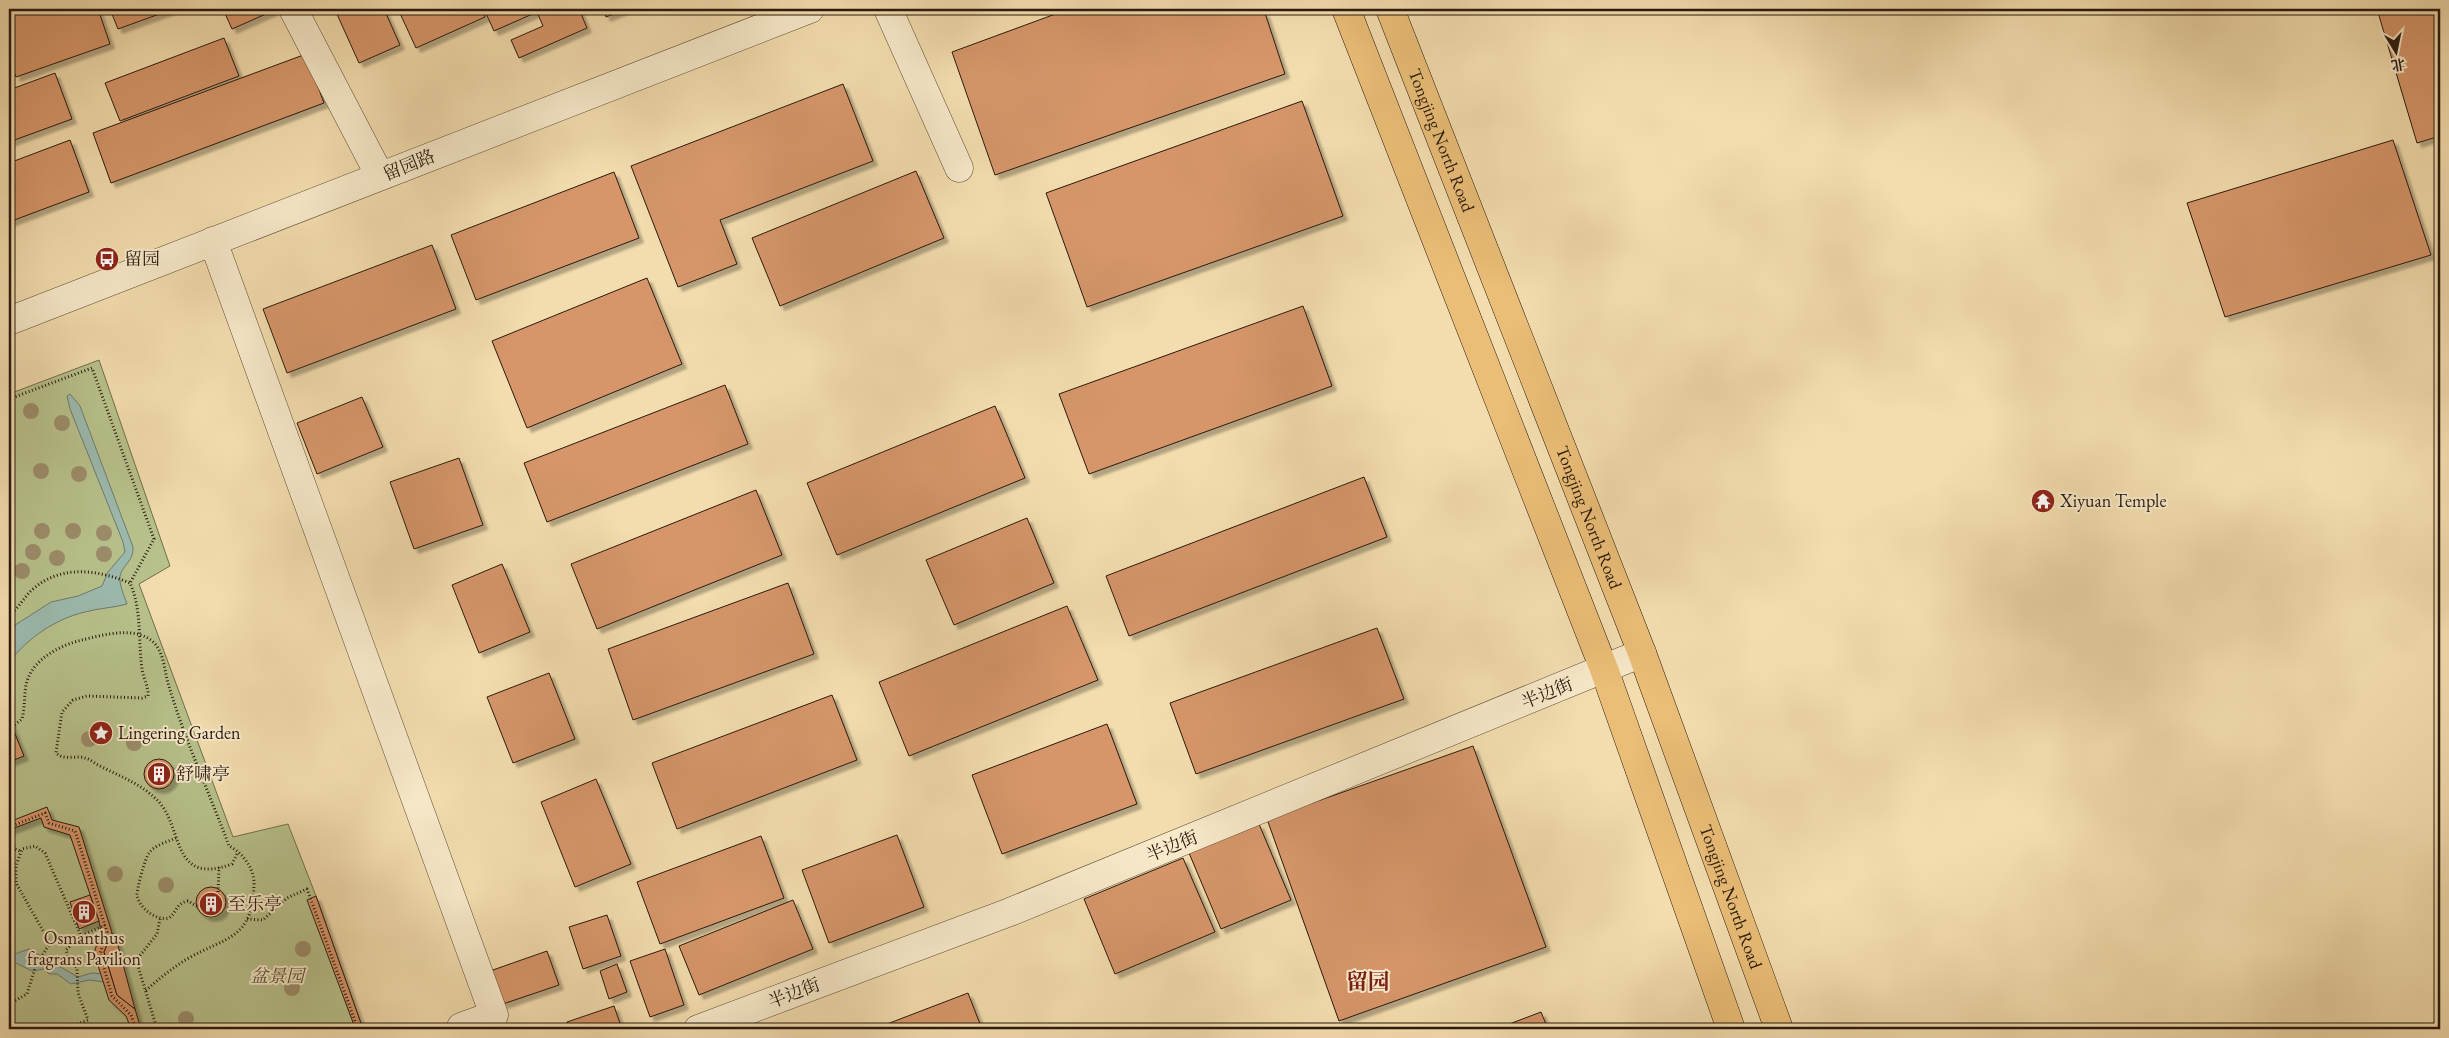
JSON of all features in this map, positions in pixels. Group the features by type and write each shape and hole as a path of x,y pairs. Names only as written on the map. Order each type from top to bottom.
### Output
{"main road":[{"path":"1346,9 1604,669 1731,1029"},
{"name":"Tongjing North Road","path":"1390,9 1642,653 1779,1029"}],"street":[{"path":"293,9 380,176"},
{"name":"留园路","path":"9,321 810,9"},
{"path":"888,9 959,168"},
{"path":"213,241 494,1015 461,1027 462,1029"},
{"name":"半边街","path":"698,1029 1010,912 1642,653"}],"path":[{"path":"9,399 92,368 154,539 130,583 137,606 142,670 148,696 142,698 87,696 73,700 62,712 56,753 64,757 84,757 140,785 162,805 182,852 192,864 199,868 232,864 238,852"},
{"path":"9,615 32,591 48,580 86,570 130,583"},
{"path":"12,727 22,719 29,675 53,651 73,642 94,636 128,633 151,640 160,652 174,702 229,846 238,852 248,865 253,878 252,899 247,919 235,936 188,959 145,991"},
{"path":"9,827 45,813 48,824 75,831 107,932 100,954 112,996 131,1015 136,1029"},
{"path":"9,833 15,849 20,851"},
{"path":"176,838 155,847 147,854 137,894 146,910 160,919 169,918 178,905 184,902 188,901 198,907 215,897 220,885 219,867"},
{"path":"20,851 31,846 39,848 45,853 81,936"},
{"path":"9,1004 27,994 34,972 42,955 49,946 49,939 16,883 16,866 20,851"},
{"path":"247,919 262,920 287,898 307,889 358,1029"},
{"path":"157,1029 138,973 138,958 157,934 160,919"},
{"path":"64,1029 88,1020 78,993 77,968 69,958 66,950 81,936 105,925"}],"green space":[{"name":"Lingering Garden","path":"99,360 170,566 139,584 233,837 288,824 316,896 363,1029 9,1029 9,394"}],"shaded area":[{"path":"70,394 80,406 133,547 132,556 123,568 120,576 127,604 90,611 63,619 33,637 9,662 9,629 51,602 78,596 102,586 108,572 125,552 123,542 70,409 67,396"},
{"path":"29,949 78,977 92,973 103,974 104,982 89,980 71,984 57,974 49,974 44,969 32,971 16,963 9,965 9,956"}],"building":[{"path":"22,9 98,9 110,44 16,77 9,58 9,14"},
{"path":"110,9 173,9 118,29"},
{"path":"223,9 274,9 275,10 232,29"},
{"path":"344,9 384,9 400,45 359,63 336,12"},
{"path":"398,9 482,9 485,17 416,48"},
{"path":"484,9 579,9 587,28 519,58 511,40 543,26 537,12 494,31"},
{"path":"603,9 626,9 606,17"},
{"path":"1069,9 1256,9 1265,13 1285,74 995,175 952,52"},
{"path":"2377,9 2440,9 2440,136 2417,143"},
{"path":"224,38 239,76 120,121 105,83"},
{"path":"306,54 324,103 111,183 93,133"},
{"path":"55,73 72,119 9,142 9,90"},
{"path":"843,84 873,161 720,220 737,264 678,287 631,166"},
{"path":"1302,101 1343,216 1087,307 1046,193"},
{"path":"70,140 89,192 9,222 9,163"},
{"path":"2393,140 2431,255 2225,317 2187,203"},
{"path":"916,171 944,238 780,306 752,238"},
{"path":"614,172 639,238 476,300 451,235"},
{"path":"432,245 456,309 287,373 263,309"},
{"path":"647,278 682,364 527,428 492,341"},
{"path":"1303,306 1332,386 1089,474 1059,394"},
{"path":"725,385 748,444 547,522 524,463"},
{"path":"362,397 383,447 317,474 297,423"},
{"path":"995,406 1025,478 837,555 807,483"},
{"path":"459,458 483,525 414,549 390,482"},
{"path":"1364,477 1387,537 1129,636 1106,576"},
{"path":"756,490 782,555 597,629 571,564"},
{"path":"1027,518 1054,583 954,625 926,560"},
{"path":"502,564 530,632 479,653 452,585"},
{"path":"788,583 814,654 633,720 608,649"},
{"path":"1067,606 1098,680 909,756 879,682"},
{"path":"1377,628 1404,699 1196,774 1170,703"},
{"path":"549,673 575,739 513,763 487,697"},
{"path":"832,695 857,760 677,829 652,763"},
{"path":"9,719 24,756 9,762"},
{"path":"1107,724 1137,804 1002,854 972,775"},
{"path":"1473,746 1546,947 1339,1021 1267,819"},
{"name":"舒啸亭","path":"159,759 170,763 174,774 170,785 159,789 148,785 144,774 148,763"},
{"path":"596,779 631,864 575,887 541,802"},
{"path":"47,807 52,820 79,827 112,933 104,952 117,995 135,1009 141,1029 131,1029 126,1016 109,1000 94,953 101,932 99,921 70,835 44,827 41,818 9,830 9,822"},
{"path":"1259,824 1291,900 1221,929 1189,853"},
{"path":"897,835 924,907 829,943 802,870"},
{"path":"761,836 784,898 660,944 637,882"},
{"path":"1183,858 1215,932 1115,974 1084,899"},
{"name":"至乐亭","path":"211,887 222,891 226,902 222,913 211,917 200,913 196,902 200,891"},
{"name":"Osmanthus fragrans Pavilion","path":"90,895 99,921 79,929 70,902"},
{"path":"316,896 363,1029 353,1029 354,1025 307,900"},
{"path":"793,900 813,949 699,995 679,946"},
{"path":"607,915 621,956 583,969 569,927"},
{"path":"112,933 116,938 135,1009 117,995 104,952"},
{"path":"665,949 684,1005 650,1017 630,961"},
{"path":"547,951 559,985 503,1004 490,971"},
{"path":"617,964 627,992 609,999 600,971"},
{"path":"968,993 982,1029 874,1029"},
{"path":"614,1006 622,1029 569,1029 567,1022"},
{"path":"1541,1012 1548,1029 1496,1029"}],"place":[{"name":"留园","path":"107,259"},
{"name":"Xiyuan Temple","path":"2043,501"},
{"name":"Lingering Garden","path":"101,733"},
{"name":"舒啸亭","path":"159,774"},
{"name":"至乐亭","path":"211,904"},
{"name":"Osmanthus fragrans Pavilion","path":"84,912"}],"district":[{"name":"留园","path":"1368,981"}],"park label":[{"name":"盆景园","path":"277,976"}]}
